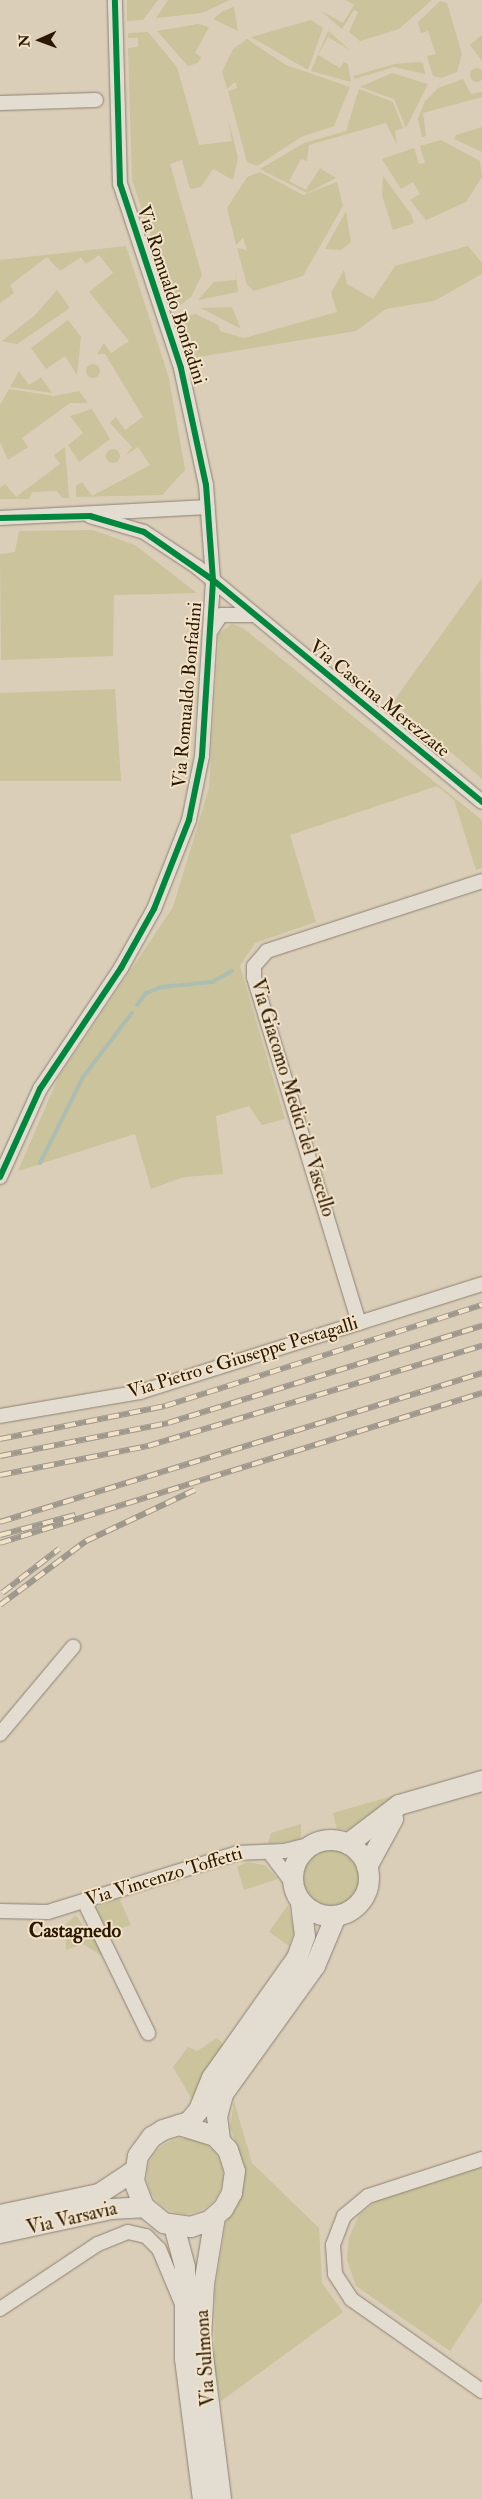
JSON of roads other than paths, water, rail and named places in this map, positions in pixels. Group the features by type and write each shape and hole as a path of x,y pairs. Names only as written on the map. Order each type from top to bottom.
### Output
{"street":[{"name":"Via Romualdo Bonfadini","path":"0,1177 40,1089 125,961 176,858 189,820 202,756 214,580 208,507 181,368 119,180 115,0"},
{"path":"0,103 96,100"},
{"path":"0,518 90,516 208,507"},
{"name":"Via Cascina Merezzate","path":"90,516 144,532 214,580 252,615 482,802"},
{"path":"210,633 221,615 252,615"},
{"name":"Via Giacomo Medici del Vascello","path":"359,1323 254,977 254,966 267,951 482,881"},
{"name":"Via Pietro e Giuseppe Pestagalli","path":"0,1416 140,1392 482,1284"},
{"path":"0,1734 73,1647"},
{"path":"367,1867 348,1844 391,1810 482,1781"},
{"path":"301,1903 319,1915 336,1916 363,1899 369,1884 367,1867 388,1824 416,1802"},
{"name":"Via Vincenzo Toffetti","path":"0,1911 36,1914 237,1853 269,1852 332,1840 348,1844"},
{"path":"293,1884 296,1863 313,1844"},
{"name":"Via Vincenzo Toffetti","path":"269,1852 293,1884 301,1903"},
{"path":"84,1901 148,2033"},
{"path":"215,2217 194,2226 174,2226 144,2207 134,2170 144,2145 163,2130 179,2125 199,2110 212,2078 297,1958 305,1936 301,1903"},
{"name":"Via Sulmona","path":"222,2499 201,2340 204,2284 215,2217 228,2201 235,2180 232,2159 220,2140 218,2117 223,2094 314,1966 336,1916"},
{"path":"179,2125 202,2129 220,2140"},
{"path":"482,2159 368,2196 344,2216 333,2245 336,2274 351,2300 482,2390"},
{"name":"Via Varsavia","path":"0,2215 99,2194 134,2170"},
{"name":"Via Varsavia","path":"0,2233 111,2209 144,2207"},
{"name":"Via Sulmona","path":"174,2226 184,2255 187,2376 204,2499"},
{"path":"0,2309 98,2244 128,2232 146,2236 159,2249 184,2308"}],"waterway":[{"path":"137,1005 146,993 162,987 212,982 232,971"},
{"path":"40,1163 83,1077 132,1013"}],"railway":[{"path":"0,1439 165,1406 482,1305"},
{"path":"0,1456 168,1423 482,1326"},
{"path":"0,1475 148,1446 482,1346"},
{"path":"0,1522 482,1373"},
{"path":"0,1543 482,1393"},
{"path":"0,1605 86,1541 195,1490"},
{"path":"0,1535 75,1515"},
{"path":"2,1593 59,1549"}],"district":[{"name":"Castagnedo","path":"75,1930"}]}
